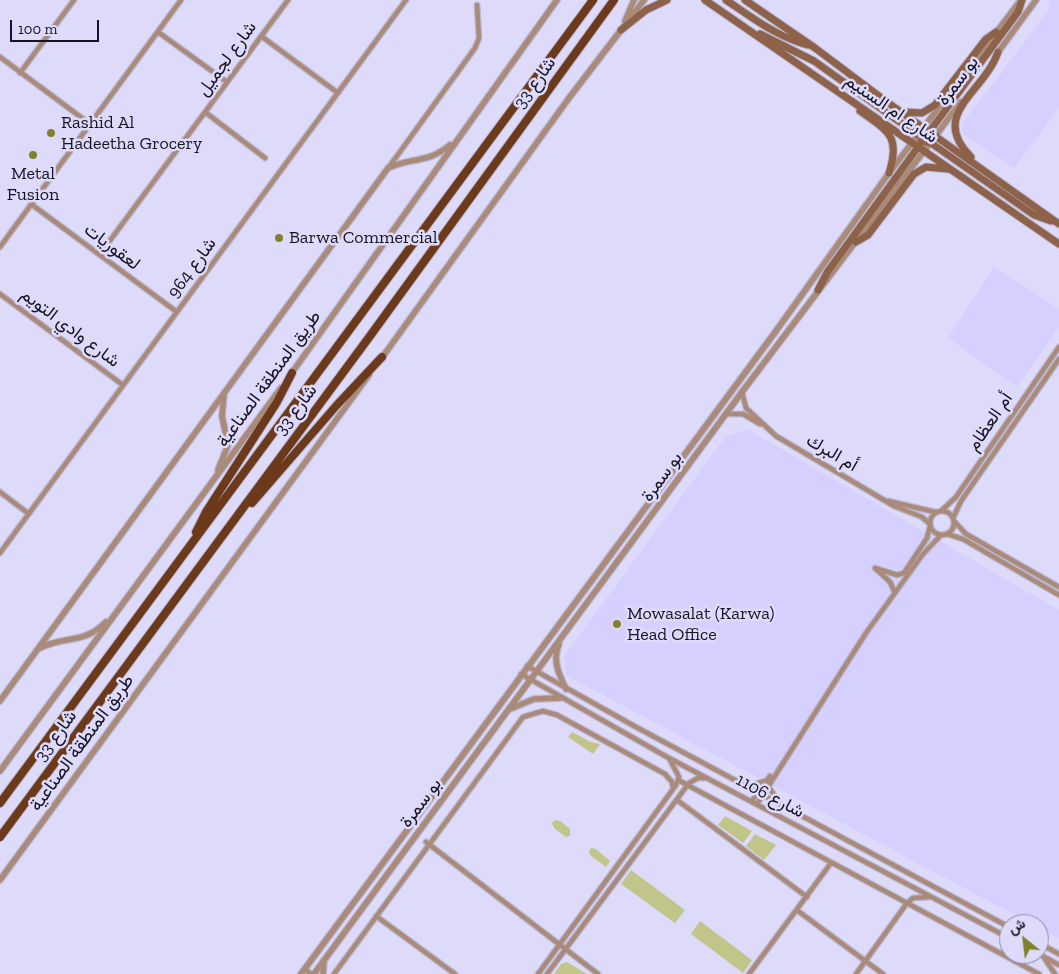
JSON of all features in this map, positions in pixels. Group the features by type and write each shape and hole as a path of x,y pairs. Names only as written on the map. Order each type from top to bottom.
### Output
{"highway":[{"name":"شارع 33","path":"0,803 593,0"},
{"name":"شارع 33","path":"0,837 614,0"},
{"path":"228,528 382,358"},
{"path":"192,543 206,512 278,402 292,373"}],"main road":[{"path":"621,30 646,10 667,0"},
{"name":"شارع ام السنيم","path":"701,0 707,2 842,93 923,139"},
{"path":"726,0 788,40 815,48"},
{"path":"818,290 828,271 1018,12 1021,0"},
{"name":"شارع ام السنيم","path":"746,1 815,48 887,102 952,169 1059,244"},
{"path":"735,21 814,61 1034,215 1058,223"},
{"path":"887,102 907,113 927,111 935,105 986,39 996,32"},
{"path":"981,168 957,141 954,124 958,113 994,65 998,52"},
{"path":"842,93 855,108 883,128 893,140 894,155 889,173"},
{"path":"923,139 936,136"},
{"name":"شارع ام السنيم","path":"936,136 1058,223"},
{"path":"856,242 868,235 914,174 933,167 952,169"}],"street":[{"path":"0,246 181,0"},
{"name":"شارع لجميل","path":"100,254 288,0"},
{"name":"شارع 964","path":"0,553 406,0"},
{"name":"طريق المنطقة الصناعية","path":"0,771 292,373 557,0"},
{"path":"621,30 634,0"},
{"name":"شارع 33","path":"382,358 558,113 644,0"},
{"name":"بو سمرة","path":"312,974 742,392 856,242 923,139 996,32 1021,0"},
{"name":"بو سمرة","path":"936,136 1036,0"},
{"path":"20,73 71,1"},
{"name":"طريق المنطقة الصناعية","path":"0,701 475,48 479,38 477,5"},
{"path":"158,32 227,82"},
{"path":"261,36 338,93"},
{"path":"0,58 90,124"},
{"path":"205,112 265,158"},
{"name":"بو سمرة","path":"303,972 521,674 776,331 889,173 923,139"},
{"path":"388,168 399,163 432,157 455,141"},
{"name":"لعقوريات","path":"31,204 177,312"},
{"name":"شارع وادي التويم","path":"0,294 123,385"},
{"name":"أم العظام","path":"941,510 956,497 1059,346"},
{"name":"طريق المنطقة الصناعية","path":"0,880 382,358"},
{"name":"أم العظام","path":"953,519 961,501 1059,359"},
{"path":"210,486 226,455 228,445 222,416 225,390"},
{"name":"أم البرك","path":"742,392 746,408 776,436 894,506 922,517 929,524"},
{"name":"أم البرك","path":"727,414 743,414 763,425"},
{"path":"1005,424 1011,429"},
{"path":"0,492 29,514"},
{"name":"أم البرك","path":"888,501 935,512"},
{"path":"895,593 890,582 875,568 897,575 904,573 928,538 929,524 935,512 941,510 948,512 966,534 1059,587"},
{"path":"752,801 767,783 923,554 954,526 953,519"},
{"path":"929,524 932,531 963,539 1059,595"},
{"path":"38,649 56,641 88,636 120,608"},
{"path":"560,640 556,663 559,675 566,689"},
{"name":"شارع 1106","path":"527,666 566,689 999,922"},
{"name":"شارع 1106","path":"521,674 560,698 667,757 999,933"},
{"path":"0,694 12,685"},
{"path":"508,710 534,699 560,698"},
{"path":"334,974 427,844 520,720 527,715 538,712 557,715 658,769 667,775 674,788"},
{"path":"538,974 674,788 678,780 677,771 667,757"},
{"path":"547,974 638,848 687,786 695,779 708,778"},
{"path":"678,780 1040,974"},
{"path":"747,786 767,783"},
{"path":"767,783 776,797 775,801"},
{"path":"757,804 760,793"},
{"path":"677,800 807,897"},
{"path":"427,844 598,974"},
{"path":"749,974 798,911 832,863"},
{"path":"856,974 908,903 918,897 932,897"},
{"path":"798,911 883,974"},
{"path":"376,916 455,974"},
{"path":"323,974 324,960"},
{"path":"1048,964 1056,974 1059,970"},
{"path":"303,972 312,974"}],"shaded area":[{"path":"1050,0 1059,0 1059,108 1014,168 963,134 961,125 1051,7 1047,3"},
{"path":"994,267 1059,309 1059,327 1017,387 948,338"},
{"path":"747,429 1059,610 1059,938 1049,932 1049,914 1014,914 566,675 564,656 725,437"}],"green space":[{"path":"572,732 591,742 600,744 593,754 568,737"},
{"path":"725,816 752,831 743,843 718,825"},
{"path":"555,820 560,821 570,829 570,836 566,837 554,828 552,823"},
{"path":"755,834 776,845 764,860 746,846"},
{"path":"591,848 596,849 610,861 606,867 590,855 589,851"},
{"path":"631,870 685,910 675,923 621,884"},
{"path":"700,921 752,960 743,973 691,934"},
{"path":"567,962 587,974 554,974 561,964"}],"place":[{"name":"Rashid Al Hadeetha Grocery","path":"51,133"},
{"name":"Metal Fusion","path":"33,155"},
{"name":"Barwa Commercial","path":"279,238"},
{"name":"Mowasalat (Karwa) Head Office","path":"617,624"}]}
